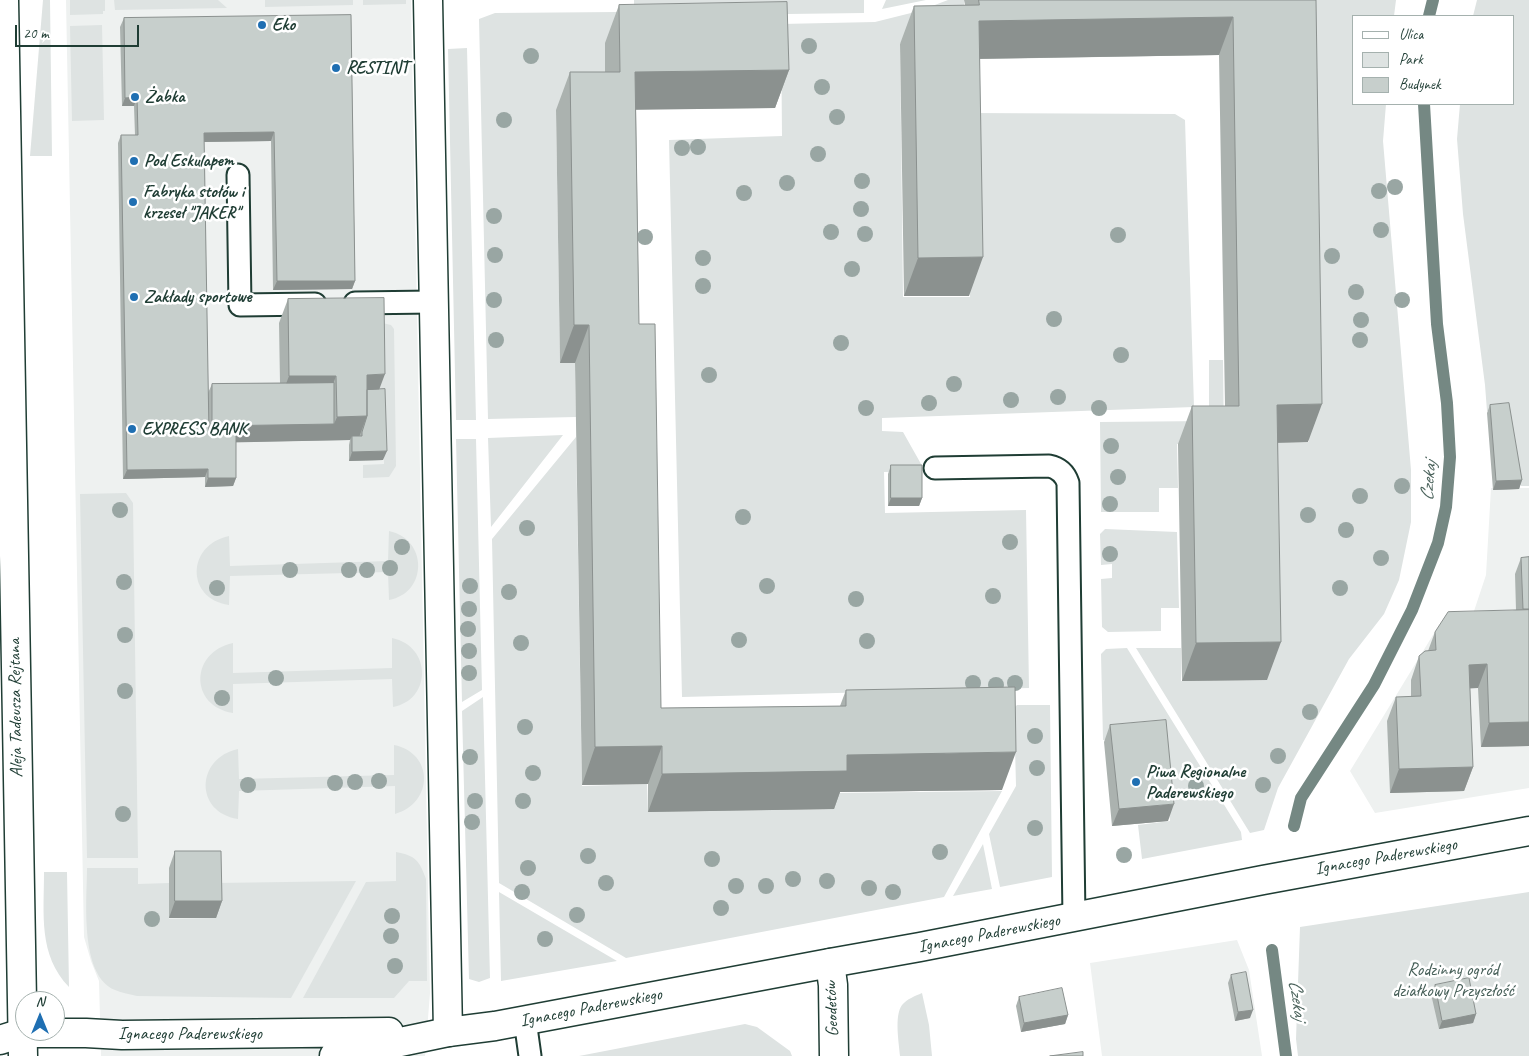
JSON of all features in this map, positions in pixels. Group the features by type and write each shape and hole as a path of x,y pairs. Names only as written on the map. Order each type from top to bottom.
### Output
{"street":[{"name":"Aleja Tadeusza Rejtana","path":"4,0 15,1043"},
{"path":"428,0 448,1032"},
{"name":"Ignacego Paderewskiego","path":"334,1056 448,1032 525,1020 920,948 1263,880 1529,831"},
{"name":"Geodetów","path":"830,963 833,985 834,1056"},
{"name":"Ignacego Paderewskiego","path":"15,1043 86,1033 122,1035 448,1032"}],"lane":[{"path":"238,175 240,305 433,302"},
{"path":"935,468 1049,466 1060,470 1066,476 1068,484 1074,918"},
{"path":"525,1020 530,1056"}],"shaded area":[{"path":"66,0 411,0 430,993 425,1056 101,1056 99,981 84,937"},
{"path":"1491,488 1529,488 1529,788 1375,813 1350,771 1439,625 1470,623 1486,575"},
{"path":"1237,940 1249,970 1262,1056 1102,1056 1090,963"}],"green space":[{"path":"43,0 50,0 52,156 30,156"},
{"path":"70,0 105,0 105,11 103,11 103,14 70,15"},
{"path":"114,0 218,0 227,8 115,10"},
{"path":"265,0 353,0 353,5 265,7"},
{"path":"363,0 406,0 406,4 363,5"},
{"path":"634,0 864,0 864,13 634,16"},
{"path":"886,0 926,0 882,9"},
{"path":"948,0 964,0 965,42 900,43 903,297 970,297 968,113 1175,114 1185,120 1194,407 882,418 882,431 903,432 925,471 884,472 885,513 1026,510 1029,688 682,697 669,140 782,136 781,24 875,22 919,11"},
{"path":"1219,0 1396,0 1394,15 1352,15 1352,105 1386,105 1383,141 1411,470 1411,522 1399,580 1384,614 1349,659 1278,788 1264,830 1250,833 1136,648 1181,648 1181,681 1267,680 1264,443 1309,442 1302,37 1219,38"},
{"path":"1477,0 1529,0 1529,486 1521,486 1507,409 1487,411 1463,214 1457,139 1460,105 1514,105 1514,15 1473,15"},
{"path":"617,12 617,42 605,43 606,110 556,111 560,363 575,363 576,417 488,419 479,19 495,13"},
{"path":"102,25 104,120 72,121 70,26"},
{"path":"467,48 476,420 456,420 448,49"},
{"path":"378,322 391,325 394,329 396,466 389,477 363,478 363,465 384,464 383,397 379,397"},
{"path":"1209,360 1223,360 1224,443 1177,444 1178,488 1159,488 1159,512 1101,512 1100,422 1209,421"},
{"path":"563,435 491,527 488,438"},
{"path":"576,437 582,786 647,784 648,812 834,809 834,793 1002,791 944,897 626,958 499,883 492,539"},
{"path":"456,439 476,439 482,690 462,702"},
{"path":"126,493 133,503 138,858 87,858 80,494"},
{"path":"1105,529 1177,532 1179,608 1161,608 1161,631 1108,632 1102,627 1101,579 1112,578 1112,564 1101,565 1100,534"},
{"path":"389,531 402,536 411,544 418,566 416,577 411,587 402,595 389,600 388,572 230,576 229,605 215,601 205,593 199,583 197,572 199,560 205,550 215,541 229,536 230,566 388,561"},
{"path":"392,638 405,643 415,651 422,673 420,684 415,694 406,702 393,707 392,679 233,684 233,713 219,708 208,700 202,690 200,679 203,667 209,657 219,648 233,643 233,673 392,668"},
{"path":"1127,648 1241,832 1242,840 1142,859 1138,825 1170,821 1161,735 1103,740 1101,654 1106,649"},
{"path":"483,697 490,978 479,982 469,979 462,711"},
{"path":"1017,705 1050,705 1052,877 1000,887 989,834 1016,786 1014,708"},
{"path":"394,745 407,750 417,758 422,767 424,778 417,800 408,808 395,814 395,786 239,791 238,819 224,814 214,806 208,796 206,785 208,773 214,763 224,754 238,749 239,779 394,775"},
{"path":"983,844 992,889 953,896"},
{"path":"396,852 408,855 416,860 426,879 427,981 409,981 394,998 303,998 366,882 396,881"},
{"path":"87,868 138,868 138,884 169,883 169,919 216,918 216,883 356,881 291,998 137,996 115,990 103,982 95,969 90,953 86,917"},
{"path":"44,872 67,872 69,987 59,975 47,948 44,918"},
{"path":"499,892 617,961 501,981"},
{"name":"Rodzinny ogród działkowy Przyszłość","path":"1529,892 1529,1056 1298,1056 1296,1039 1300,927"},
{"path":"922,993 929,1025 932,1056 900,1056 898,1016 900,1010 906,1001"},
{"path":"745,1024 757,1027 790,1051 792,1056 579,1056"}],"building":[{"path":"979,0 1316,0 1322,404 1277,405 1281,642 1196,643 1192,406 1239,406 1233,17 979,21 983,257 918,258 914,6 979,5"},
{"path":"787,2 789,70 635,72 639,324 655,324 661,708 846,706 846,690 1015,687 1016,752 847,755 847,771 662,774 662,746 595,747 589,325 574,325 570,72 620,72 619,5"},
{"path":"351,15 355,281 277,281 274,132 204,133 209,434 236,433 236,478 208,478 208,469 127,470 121,135 138,135 137,97 125,98 124,18"},
{"path":"384,298 385,374 367,375 367,416 337,417 336,376 289,376 288,299"},
{"path":"334,383 334,424 212,426 212,384"},
{"path":"385,389 387,451 352,452 352,436 362,436 367,416 367,390"},
{"path":"1509,403 1522,480 1496,481 1490,405"},
{"path":"891,465 922,465 922,498 891,498"},
{"path":"1529,557 1529,609 1523,609 1521,558"},
{"path":"1529,610 1529,722 1489,723 1487,664 1469,665 1473,767 1399,769 1396,697 1421,696 1419,656 1425,651 1436,650 1435,632 1448,612"},
{"name":"Piwa Regionalne Paderewskiego","path":"1166,720 1174,804 1119,809 1110,725"},
{"path":"175,851 221,851 222,901 175,901"},
{"path":"1246,972 1253,1010 1238,1012 1231,975"},
{"path":"1469,978 1476,1014 1442,1021 1435,985"},
{"path":"1062,988 1068,1015 1024,1023 1019,997"},
{"path":"1083,1052 1083,1056 1050,1056"}],"waterway":[{"name":"Czekaj","path":"1429,15 1433,0"},
{"name":"Czekaj","path":"1294,826 1301,798 1374,685 1412,610 1438,543 1446,507 1450,457 1447,403 1437,324 1424,105"},
{"name":"Czekaj","path":"1272,950 1286,1056"}],"place":[{"name":"Eko","path":"262,25"},
{"name":"RESTINT","path":"336,68"},
{"name":"Żabka","path":"135,97"},
{"name":"Pod Eskulapem","path":"134,161"},
{"name":"Fabryka stołów i krzeseł \"JAKER\"","path":"133,202"},
{"name":"Zakłady sportowe","path":"134,297"},
{"name":"EXPRESS BANK","path":"132,429"},
{"name":"Piwa Regionalne Paderewskiego","path":"1136,782"}]}
